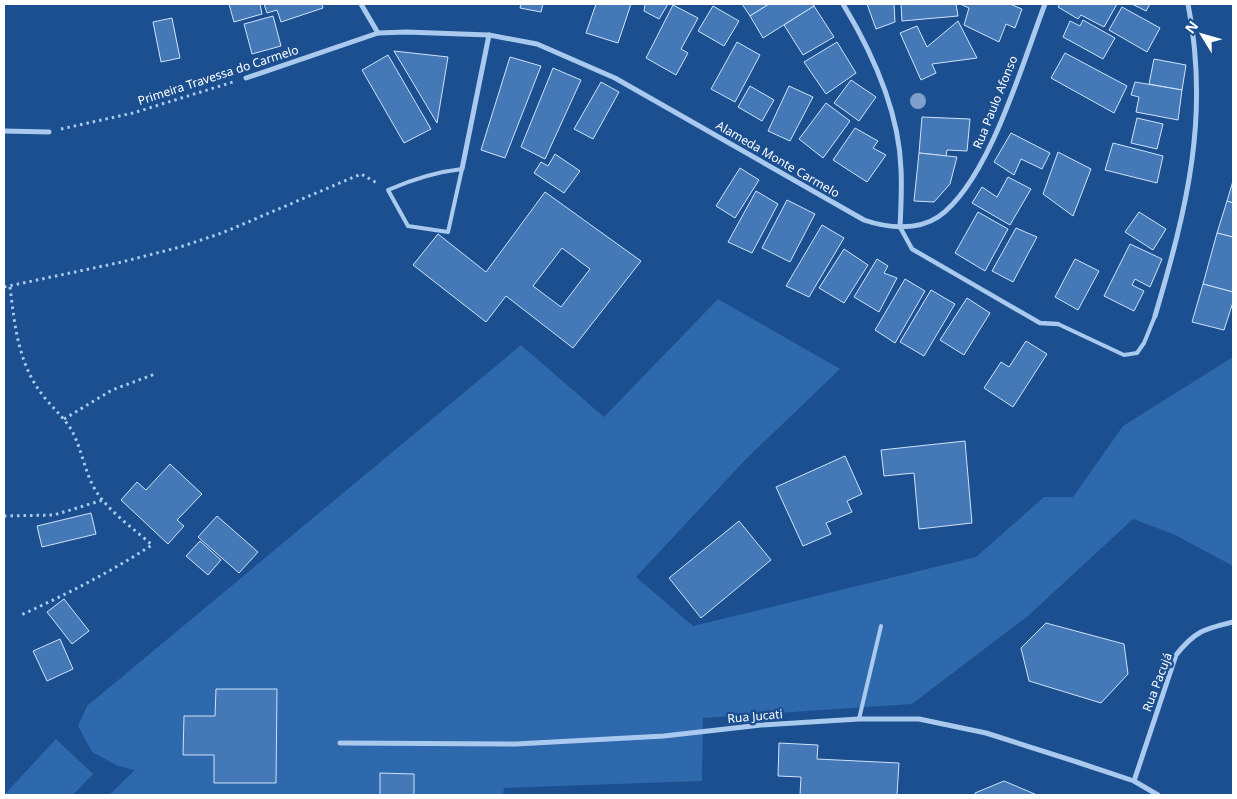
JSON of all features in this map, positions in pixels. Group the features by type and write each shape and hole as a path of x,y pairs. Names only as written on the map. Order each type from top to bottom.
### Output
{"street":[{"path":"361,4 378,34"},
{"path":"843,4 880,81 897,135 901,168 900,226 912,249 1040,323 1058,324"},
{"name":"Rua Paulo Afonso","path":"900,226 918,225 938,217 955,200 975,174 995,136 1045,4"},
{"path":"1155,316 1184,207 1198,117 1195,36 1188,4"},
{"name":"Alameda Monte Carmelo","path":"378,34 406,32 488,35 538,44 615,78 864,220 882,226 900,226"},
{"name":"Primeira Travessa do Carmelo","path":"246,78 378,34"},
{"path":"462,169 488,35"},
{"path":"4,131 50,132"},
{"name":"Rua Pacujá","path":"1134,781 1176,655 1189,639 1206,629 1233,622"},
{"name":"Rua Jucati","path":"340,743 516,744 664,736 761,725 859,719 919,719 986,733 1134,781 1158,795"}],"lane":[{"path":"462,169 448,232 408,226 388,190 421,176 462,169"},
{"path":"1058,324 1124,355 1137,353 1144,343 1155,316"},
{"path":"859,719 881,626"}],"path":[{"name":"Primeira Travessa do Carmelo","path":"50,132 142,111 246,78"},
{"path":"4,287 122,262 180,247 222,233 361,174 388,190"},
{"path":"10,287 16,335 21,357 44,397 64,419 74,434 94,487 103,500 152,545 121,566 19,616"},
{"path":"64,419 112,390 155,374"},
{"path":"4,516 54,514 103,500"}],"shaded area":[{"path":"718,299 840,369 747,458 636,577 693,626 976,557 1044,497 1073,497 1123,426 1233,357 1233,566 1173,534 1133,519 1028,616 912,704 703,718 702,781 504,788 503,795 109,795 135,770 118,766 92,752 78,726 87,706 521,345 604,417"},
{"path":"56,739 93,774 73,795 4,795"}],"building":[{"path":"229,4 260,4 262,14 234,22"},
{"path":"264,4 322,4 323,8 281,22 277,10 267,13"},
{"path":"521,4 543,4 541,12 520,8"},
{"path":"596,4 631,4 618,43 586,33"},
{"path":"645,4 668,4 659,19 644,11"},
{"path":"742,4 769,4 750,16"},
{"path":"769,4 813,4 814,6 763,38 750,16"},
{"path":"867,4 894,4 895,22 876,29"},
{"path":"901,4 956,4 958,16 902,21"},
{"path":"960,4 1010,4 1022,9 1015,28 1006,24 999,42 964,25 969,8"},
{"path":"1060,4 1117,4 1104,27 1081,15 1078,19 1058,7"},
{"path":"1132,4 1150,4 1146,11"},
{"path":"673,5 698,18 681,49 688,53 676,75 646,58"},
{"path":"713,6 739,21 724,46 698,31"},
{"path":"814,6 834,37 803,55 784,25"},
{"path":"1122,7 1160,28 1147,52 1109,30"},
{"path":"273,16 281,46 252,54 244,24"},
{"path":"172,18 180,58 161,62 153,22"},
{"path":"1083,20 1115,38 1103,59 1063,37 1070,21 1080,26"},
{"path":"958,21 977,58 932,64 936,73 921,80 900,33 917,26 927,47"},
{"path":"737,42 760,55 735,102 711,89"},
{"path":"837,42 856,73 826,94 804,62"},
{"path":"394,51 448,57 437,123"},
{"path":"1065,53 1127,86 1114,113 1051,78"},
{"path":"388,55 431,129 404,143 362,70"},
{"path":"510,57 541,66 505,158 481,150"},
{"path":"1154,59 1186,65 1182,90 1149,84"},
{"path":"553,68 581,80 545,159 521,147"},
{"path":"851,80 876,97 859,121 834,103"},
{"path":"601,82 619,92 593,139 574,129"},
{"path":"1135,82 1182,90 1178,120 1136,112 1139,97 1131,95"},
{"path":"750,86 774,100 762,121 738,107"},
{"path":"789,86 813,97 790,141 768,131"},
{"path":"826,103 850,121 823,158 799,139"},
{"path":"922,117 970,119 967,151 947,150 946,156 919,153"},
{"path":"1137,118 1163,124 1157,149 1131,143"},
{"path":"855,128 878,141 873,148 886,155 867,182 833,160"},
{"path":"1011,133 1050,153 1042,169 1021,159 1014,175 994,162"},
{"path":"1113,143 1163,156 1157,183 1105,170"},
{"path":"1058,152 1091,169 1073,216 1043,194"},
{"path":"919,153 957,157 950,184 934,202 914,201"},
{"path":"555,154 580,171 564,193 534,173 541,162 548,166"},
{"path":"740,168 759,180 735,218 716,206"},
{"path":"1008,177 1031,189 1010,225 972,203 982,187 997,197"},
{"path":"1233,181 1233,203 1227,201"},
{"path":"756,191 778,204 752,253 728,242"},
{"path":"545,192 641,261 573,348 506,296 486,322 413,265 438,234 486,272","holes":["562,248 590,269 561,307 533,286"]},
{"path":"787,200 815,214 790,262 762,248"},
{"path":"1227,201 1233,203 1233,237 1217,233"},
{"path":"978,212 1008,229 985,271 955,253"},
{"path":"1139,212 1166,229 1153,250 1125,232"},
{"path":"822,225 844,238 809,297 786,286"},
{"path":"1016,228 1037,237 1013,282 992,271"},
{"path":"1217,233 1233,237 1233,292 1203,284"},
{"path":"1130,244 1162,259 1150,287 1135,279 1132,285 1144,291 1134,311 1104,296"},
{"path":"844,249 868,265 844,303 819,288"},
{"path":"877,259 888,266 884,273 897,278 879,312 854,297"},
{"path":"1075,259 1099,271 1078,310 1055,297"},
{"path":"905,279 925,291 895,343 875,330"},
{"path":"1203,284 1233,292 1233,302 1224,330 1192,322"},
{"path":"931,290 955,304 924,356 900,342"},
{"path":"967,298 990,313 964,355 940,340"},
{"path":"1026,341 1047,354 1013,407 984,388 1001,362 1009,367"},
{"path":"965,441 972,523 919,529 914,473 884,476 881,450"},
{"path":"845,456 862,494 847,501 852,512 826,523 831,534 803,546 776,487"},
{"path":"170,464 202,494 177,520 184,526 168,544 121,500 137,482 146,490"},
{"path":"91,513 96,534 42,547 37,526"},
{"path":"217,516 258,552 239,573 198,537"},
{"path":"739,521 771,560 701,618 669,578"},
{"path":"200,541 221,560 208,575 186,556"},
{"path":"64,599 89,631 72,644 47,612"},
{"path":"1046,623 1124,644 1128,674 1101,703 1029,681 1021,648"},
{"path":"60,639 73,669 47,681 33,651"},
{"path":"216,689 277,689 276,783 214,783 214,755 183,755 184,716 215,716"},
{"path":"779,743 818,745 817,759 899,763 897,795 800,795 801,777 778,776"},
{"path":"380,773 414,774 414,795 380,795"},
{"path":"1004,781 1037,795 976,795 975,793"}]}
